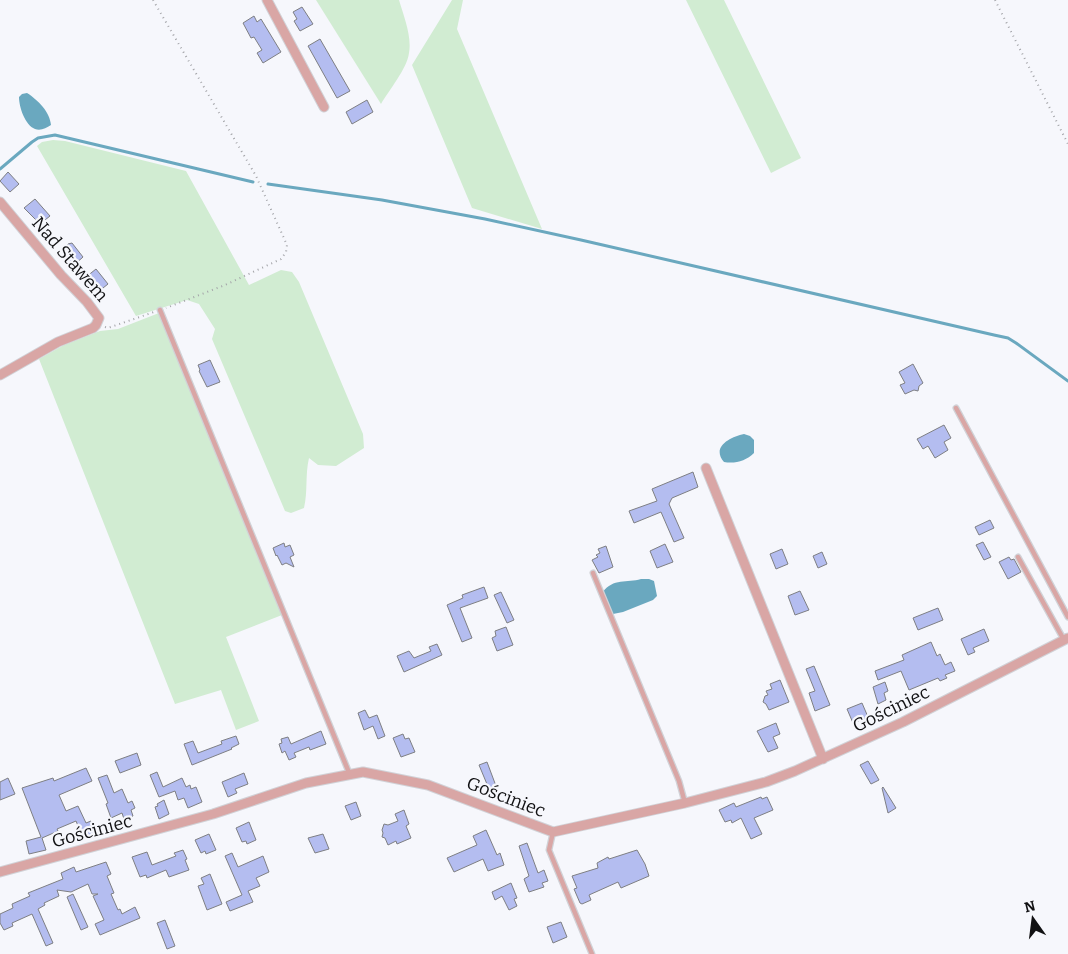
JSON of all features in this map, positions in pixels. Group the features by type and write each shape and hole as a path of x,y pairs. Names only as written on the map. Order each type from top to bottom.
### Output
{"street":[{"path":"267,0 324,107"},
{"name":"Nad Stawem","path":"0,202 99,318 93,328 58,342 0,374"},
{"path":"706,468 823,759"},
{"name":"Gościniec","path":"0,872 213,814 306,783 363,772 428,786 553,832 685,803 766,782 823,759 903,722 1066,639"}],"lane":[{"path":"160,310 350,775"},
{"path":"956,408 1068,617"},
{"path":"1018,557 1066,639"},
{"path":"593,573 679,781 685,803"},
{"path":"553,832 549,850 592,954"}],"path":[{"path":"153,0 256,176 287,245 286,252 281,259 225,285"},
{"path":"996,0 1068,144"}],"green space":[{"path":"316,0 399,0 408,33 410,47 408,59 381,104"},
{"path":"452,0 463,0 457,29 542,229 472,208 412,65"},
{"path":"686,0 724,0 801,158 771,173"},
{"path":"53,140 65,141 186,171 249,285 281,270 292,272 299,282 363,434 364,448 336,466 318,465 309,458 304,508 291,513 285,511 212,339 215,329 199,304 187,300 136,316 37,146 42,142"},
{"path":"159,313 282,615 226,637 259,721 236,730 221,690 175,704 39,359 64,345 100,331 118,329"}],"water":[{"path":"27,93 43,107 51,125 37,130 28,124 21,110 19,97"},
{"path":"744,434 754,440 754,453 740,461 724,462 720,452 721,447 728,440"},
{"path":"641,579 654,581 657,596 653,600 613,614 603,592 616,583"}],"building":[{"path":"302,7 313,24 300,31 294,21 297,19 293,12"},
{"path":"254,16 257,22 261,19 281,52 263,63 257,53 262,50 254,37 251,38 243,23"},
{"path":"320,39 350,91 337,98 308,46"},
{"path":"367,100 373,112 352,124 346,112"},
{"path":"8,172 19,184 10,192 0,181"},
{"path":"35,199 50,216 40,224 24,208"},
{"path":"72,243 83,257 73,266 62,251 68,244"},
{"path":"96,269 108,284 98,292 86,277"},
{"path":"210,360 220,382 207,387 198,365"},
{"path":"913,364 923,383 919,386 918,391 914,390 905,394 900,385 905,383 899,372"},
{"path":"944,425 951,438 944,442 948,450 935,458 928,446 923,449 917,439"},
{"path":"693,472 698,487 672,498 669,504 684,538 674,542 661,512 634,523 629,511 657,501 652,489"},
{"path":"990,520 994,528 979,535 975,527"},
{"path":"983,542 991,557 984,560 976,545"},
{"path":"284,543 285,547 290,545 294,555 290,557 294,567 286,563 282,565 276,556 273,548"},
{"path":"665,544 673,562 657,568 650,551"},
{"path":"606,546 613,567 599,573 592,560 598,557 596,555 600,553 598,549"},
{"path":"782,549 788,564 776,569 770,554"},
{"path":"822,552 827,564 818,568 813,556"},
{"path":"1009,557 1011,560 1014,559 1021,572 1008,579 999,562"},
{"path":"484,587 488,598 460,608 472,638 462,642 447,605 463,598 462,595"},
{"path":"800,591 809,610 795,615 788,596"},
{"path":"501,592 514,620 507,623 494,595"},
{"path":"938,608 943,620 918,630 913,618"},
{"path":"506,627 513,645 497,651 492,638 496,636 495,631"},
{"path":"984,629 989,641 973,648 975,652 968,655 961,639"},
{"path":"931,642 937,656 940,654 945,665 951,662 955,671 945,675 947,678 940,681 938,678 909,690 901,671 878,680 875,671 904,660 902,655"},
{"path":"437,644 442,655 404,672 397,656 409,651 414,658 431,651 429,647"},
{"path":"814,666 830,705 815,711 809,693 815,691 806,669"},
{"path":"780,680 789,702 769,710 763,702 765,696 768,695 766,691 772,689 770,684"},
{"path":"885,682 888,691 884,693 886,700 878,704 873,687"},
{"path":"862,703 868,717 853,723 847,709"},
{"path":"365,710 369,718 377,715 385,736 378,739 373,726 364,730 358,713"},
{"path":"776,723 780,734 773,737 778,748 768,752 757,731"},
{"path":"321,731 326,744 310,750 309,747 294,753 296,757 289,760 285,751 282,753 279,744 282,743 281,739 288,737 291,744"},
{"path":"403,734 405,739 409,738 415,752 401,757 393,738"},
{"path":"236,736 239,744 232,749 192,765 184,744 193,741 198,753 222,744 221,741"},
{"path":"137,753 141,765 120,773 115,761"},
{"path":"868,761 879,780 871,784 860,765"},
{"path":"487,762 496,786 489,789 479,765"},
{"path":"86,768 92,781 59,795 66,811 78,806 86,823 91,821 96,833 83,838 76,821 42,838 46,850 29,854 26,841 41,837 22,788 53,778 54,781"},
{"path":"157,772 163,787 182,778 186,787 190,785 191,789 196,787 202,802 188,808 184,798 178,800 175,791 159,797 150,775"},
{"path":"244,773 248,784 235,789 237,793 228,797 222,782"},
{"path":"107,775 114,793 122,789 128,803 132,801 135,808 131,810 133,816 124,819 122,813 111,818 106,804 108,803 98,778"},
{"path":"8,778 15,794 0,800 0,782"},
{"path":"882,788 896,808 888,813"},
{"path":"761,797 762,799 767,797 773,810 754,818 762,834 751,839 741,818 732,823 731,820 725,822 719,810 734,803 736,807"},
{"path":"164,800 169,814 159,819 155,807"},
{"path":"356,802 361,816 351,820 345,806"},
{"path":"404,810 409,824 406,826 411,838 397,844 396,841 388,845 385,838 382,837 384,824 388,825 398,821 395,814"},
{"path":"249,822 256,840 247,844 246,841 242,842 236,828"},
{"path":"486,830 497,855 500,853 504,865 488,871 483,859 454,872 447,858 477,845 473,836"},
{"path":"209,834 216,850 206,854 205,851 201,853 195,840"},
{"path":"323,834 329,849 315,853 308,838"},
{"path":"527,843 538,873 544,870 548,881 542,883 544,887 529,892 524,879 529,876 519,846"},
{"path":"183,850 189,870 169,877 166,870 147,878 146,875 140,877 132,857 147,852 152,865 176,856 174,853"},
{"path":"637,850 649,876 621,888 618,882 589,895 591,900 580,903 574,889 577,888 572,876 598,868 597,863 608,857 609,859"},
{"path":"232,853 238,867 263,856 269,872 256,878 260,886 248,891 253,902 230,911 226,902 242,895 225,856"},
{"path":"106,862 111,874 107,876 114,893 111,894 118,910 120,909 122,914 135,907 140,918 100,935 95,924 104,920 93,896 98,894 92,894 88,884 71,892 57,890 59,896 44,903 45,905 38,909 53,943 46,946 32,914 12,923 13,926 4,930 0,923 0,914 13,908 12,904 30,896 28,893 63,879 61,873 74,867 76,872"},
{"path":"210,874 222,904 207,910 198,886 204,884 201,878"},
{"path":"511,883 517,898 514,899 517,906 509,910 502,896 495,900 492,892"},
{"path":"73,894 88,927 81,930 67,897"},
{"path":"165,920 175,946 167,949 157,923"},
{"path":"561,922 567,937 553,943 547,927"}],"waterway":[{"path":"0,169 38,138 55,135 253,182"},
{"path":"268,184 382,200 485,219 1008,338 1068,381"}]}
